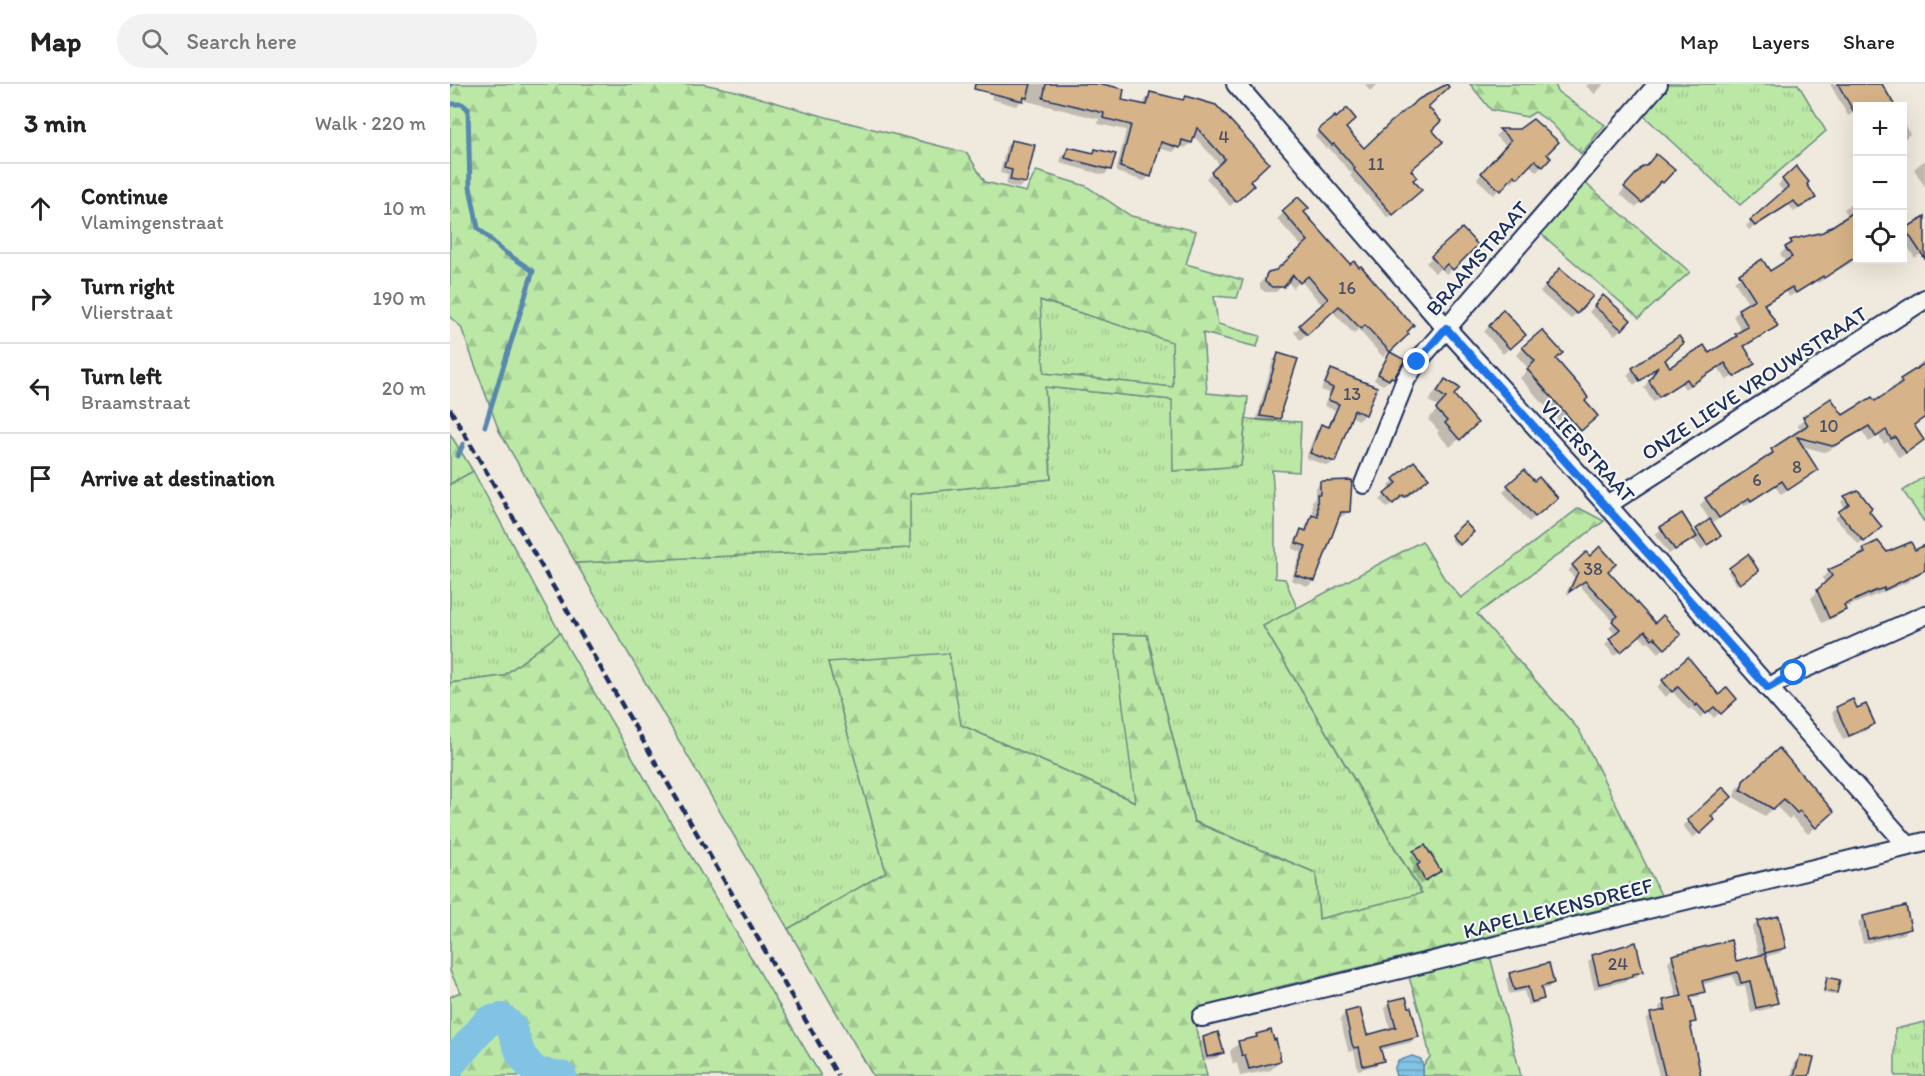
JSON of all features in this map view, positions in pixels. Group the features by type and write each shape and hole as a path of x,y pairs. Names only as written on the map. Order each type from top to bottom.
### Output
{"street":[{"name":"VLIERSTRAAT","path":"1236,84 1446,328 1607,505 1768,688 1917,844"},
{"name":"BRAAMSTRAAT","path":"1364,484 1406,379 1417,362 1658,84"},
{"name":"ONZE LIEVE VROUWSTRAAT","path":"1607,505 1925,299"},
{"path":"1768,688 1794,673 1925,615"},
{"name":"KAPELLEKENSDREEF","path":"1202,1017 1917,844"}],"green space":[{"path":"450,84 703,84 967,153 985,182 1026,192 1036,171 1086,186 1131,216 1196,231 1186,264 1243,280 1237,298 1214,296 1218,324 1260,336 1257,347 1203,333 1207,393 1248,397 1241,466 1173,471 1172,400 1045,387 1051,479 910,494 910,548 576,563 499,431 461,327 450,317","holes":["1040,300 1172,342 1173,387 1044,373"]},
{"path":"1470,84 1555,84 1558,92 1605,125 1581,154 1551,123 1535,112 1527,117 1491,110"},
{"path":"1669,84 1798,84 1826,131 1740,205 1643,115"},
{"path":"1584,182 1690,272 1639,318 1540,233"},
{"path":"1039,300 1173,342 1173,387 1044,373"},
{"path":"1045,387 1173,400 1173,471 1241,466 1246,419 1301,422 1299,472 1272,470 1275,578 1285,579 1297,608 1263,626 1422,894 1319,919 1316,873 1194,821 1147,635 1115,634 1136,802 961,725 828,662 886,872 788,929 576,563 910,548 909,494 1051,479"},
{"path":"450,434 473,471 450,484"},
{"path":"473,471 560,633 503,676 450,683 450,484"},
{"path":"1925,476 1925,523 1903,491"},
{"path":"1579,508 1604,521 1477,614 1579,730 1661,895 1199,1008 1196,1029 1207,1076 873,1076 788,929 886,872 828,662 949,653 961,725 1135,802 1114,634 1147,635 1194,822 1316,873 1319,919 1422,893 1263,626 1422,541 1444,578 1461,598"},
{"path":"560,633 821,1076 450,1076 450,997 460,992 450,971 450,683 503,676"},
{"path":"1490,956 1521,1076 1423,1076 1423,1066 1430,1057 1409,977"},
{"path":"1925,1022 1925,1076 1895,1076 1895,1029"}],"water":[{"path":"1412,1056 1421,1059 1423,1076 1396,1076 1394,1069 1398,1061"}],"building":[{"path":"975,84 1031,84 1027,98 1024,97 1023,101 974,89"},
{"path":"1046,84 1102,84 1124,89 1122,100 1147,105 1150,92 1183,100 1185,96 1216,105 1269,163 1250,181 1254,186 1236,202 1211,172 1225,159 1197,128 1192,143 1182,140 1180,148 1161,142 1151,177 1120,167 1131,125 1103,118 1104,113 1043,98"},
{"path":"1447,84 1449,87 1428,107 1441,121 1432,130 1443,142 1411,170 1417,177 1413,180 1422,190 1393,215 1334,144 1332,145 1318,130 1347,108 1356,119 1346,128 1364,148 1419,99"},
{"path":"1838,84 1882,84 1893,102 1853,102 1853,110"},
{"path":"1533,119 1559,142 1547,154 1551,158 1543,167 1535,160 1518,178 1514,175 1501,191 1481,173 1511,140 1499,129 1519,129"},
{"path":"1011,140 1035,145 1026,183 1010,180 1012,170 1004,168"},
{"path":"1068,147 1094,153 1095,149 1116,154 1111,170 1065,158"},
{"path":"1656,154 1675,170 1663,183 1661,181 1642,203 1624,187"},
{"path":"1796,166 1809,182 1807,184 1816,198 1799,208 1794,201 1755,226 1750,220 1788,187 1782,179"},
{"path":"1298,197 1309,208 1304,212 1350,264 1354,261 1359,267 1361,266 1414,325 1407,332 1409,334 1390,352 1365,325 1361,329 1339,306 1307,335 1299,325 1328,299 1308,276 1300,283 1293,275 1284,287 1272,287 1265,282 1268,272 1276,270 1308,241 1282,211"},
{"path":"1853,213 1853,259 1796,293 1792,287 1764,304 1778,326 1744,346 1755,364 1734,377 1725,363 1691,385 1687,379 1659,397 1649,381 1658,366 1640,381 1632,368 1679,336 1684,343 1665,360 1670,367 1704,345 1709,353 1737,336 1735,334 1748,327 1738,309 1755,299 1739,274 1762,259 1770,271 1792,257 1785,247 1792,243 1790,240 1823,232"},
{"path":"1925,216 1925,259 1907,232 1907,228"},
{"path":"1462,228 1478,245 1453,270 1447,264 1442,269 1431,256"},
{"path":"1560,268 1593,296 1577,314 1545,286"},
{"path":"1603,295 1631,320 1622,330 1594,306"},
{"path":"1503,309 1526,335 1510,349 1489,326"},
{"path":"1542,330 1563,353 1556,359 1583,390 1588,398 1585,401 1598,416 1581,431 1527,369 1535,361 1522,347"},
{"path":"1390,352 1405,360 1394,378 1391,377 1389,380 1378,374"},
{"path":"1278,353 1298,359 1282,408 1281,419 1260,416"},
{"path":"1925,363 1925,417 1914,425 1924,440 1906,453 1895,437 1891,439 1886,430 1876,437 1869,426 1832,446 1797,437 1818,470 1788,490 1782,481 1751,501 1749,498 1719,518 1705,498 1773,453 1771,449 1808,425 1803,417 1831,398 1843,415 1872,397 1875,401 1902,383 1900,379"},
{"path":"1331,369 1377,387 1366,415 1354,410 1335,462 1310,453 1321,424 1329,427 1339,404 1328,400 1333,388 1325,384"},
{"path":"1445,379 1460,388 1454,395 1478,423 1460,440 1436,409 1446,398 1437,392"},
{"path":"1414,461 1429,478 1393,504 1384,494 1397,483 1393,479"},
{"path":"1524,470 1534,481 1539,477 1558,498 1535,517 1507,485"},
{"path":"1352,480 1350,512 1341,512 1315,581 1295,575 1306,546 1296,543 1301,529 1306,531 1312,515 1318,517 1317,494 1320,494 1320,481"},
{"path":"1858,490 1872,508 1869,511 1882,527 1864,542 1838,512 1849,504 1844,496"},
{"path":"1682,513 1697,537 1675,550 1660,527"},
{"path":"1710,519 1721,536 1707,545 1696,529"},
{"path":"1465,522 1474,532 1460,545 1451,535"},
{"path":"1878,541 1887,552 1911,542 1915,550 1925,545 1925,570 1884,590 1884,588 1875,591 1844,605 1846,610 1829,618 1817,590 1832,576 1828,570 1865,553 1863,548"},
{"path":"1600,546 1616,564 1608,571 1655,623 1663,615 1681,635 1665,649 1645,631 1621,652 1609,639 1620,629 1612,621 1618,616 1585,581 1569,592 1578,572 1572,565 1586,552 1590,556"},
{"path":"1748,554 1759,571 1740,584 1729,568"},
{"path":"1688,657 1719,695 1727,687 1737,699 1721,714 1714,707 1706,714 1678,687 1672,692 1662,680"},
{"path":"1853,699 1857,708 1866,704 1875,724 1849,736 1836,707"},
{"path":"1779,748 1834,812 1816,828 1800,811 1797,813 1784,799 1773,809 1741,790 1743,781"},
{"path":"1723,787 1732,797 1711,816 1715,820 1700,834 1687,820"},
{"path":"1425,845 1441,871 1425,881 1417,865 1420,863 1413,851"},
{"path":"1906,906 1911,929 1868,939 1863,916"},
{"path":"1779,916 1786,948 1765,953 1757,921"},
{"path":"1731,940 1736,961 1765,954 1778,1003 1756,1008 1750,981 1741,983 1738,972 1702,981 1705,992 1690,996 1696,1022 1690,1023 1701,1076 1665,1076 1650,1013 1666,1010 1663,1000 1682,996 1672,955"},
{"path":"1636,942 1643,972 1599,984 1592,955"},
{"path":"1549,963 1554,983 1541,987 1544,999 1532,1002 1528,987 1514,990 1509,973"},
{"path":"1827,977 1840,980 1837,993 1824,991"},
{"path":"1406,997 1419,1037 1380,1047 1384,1061 1363,1066 1359,1047 1354,1048 1352,1044 1345,1012 1360,1008 1367,1035 1396,1027 1389,1001"},
{"path":"1271,1030 1274,1040 1276,1039 1281,1061 1249,1069 1238,1041 1257,1037 1256,1034"},
{"path":"1218,1032 1224,1053 1207,1057 1203,1037"},
{"path":"1800,1055 1814,1058 1809,1076 1794,1076"}],"waterway":[{"path":"450,104 462,104 468,109 470,187 478,228 503,251 533,271 485,426"},
{"path":"458,456 463,444"},
{"path":"450,1065 488,1021 502,1018 511,1026 521,1055 535,1072 562,1076"}],"railway":[{"path":"450,409 838,1076"}],"route":[{"path":"1417,362 1446,328 1607,505 1768,688 1794,673"}]}
